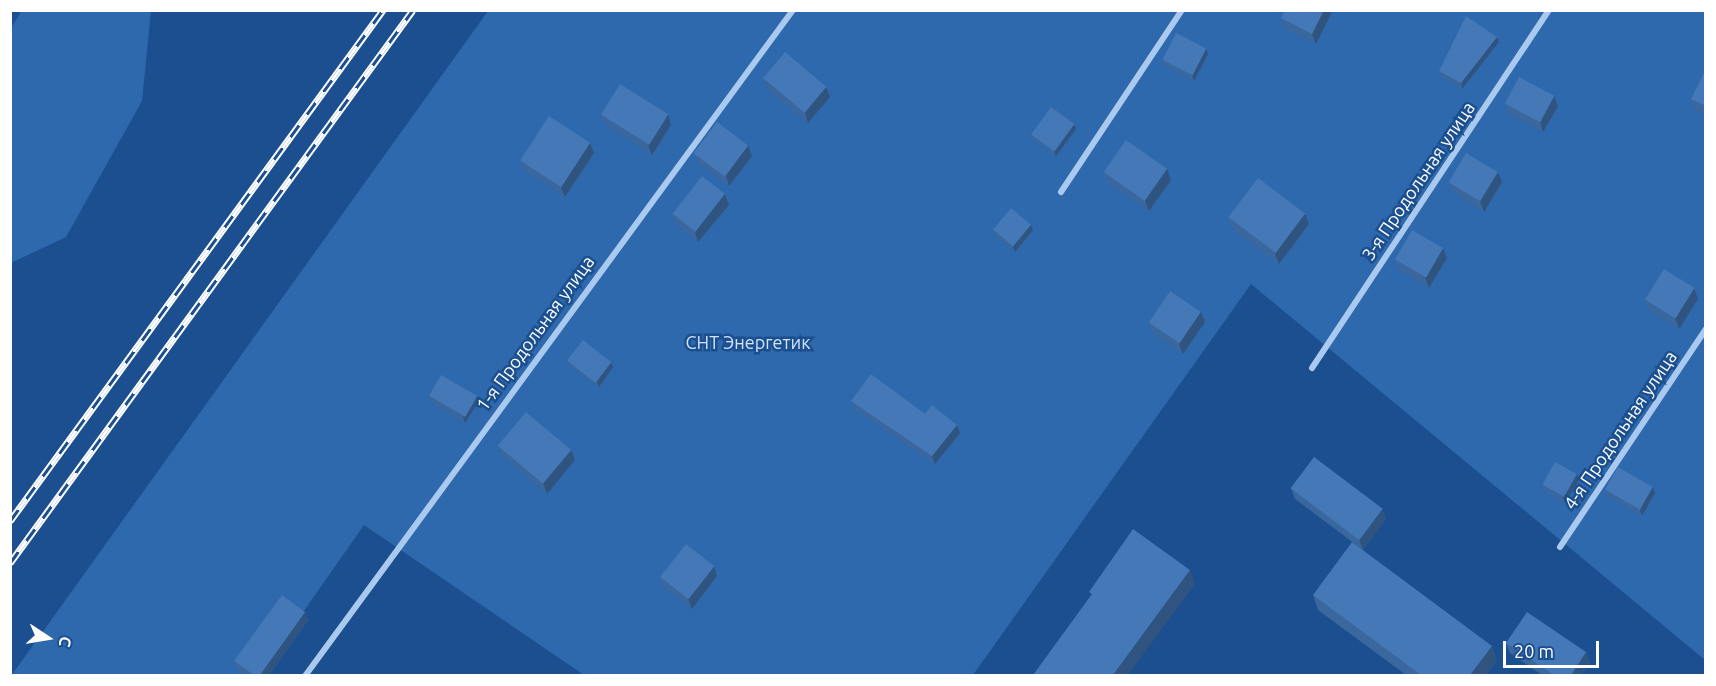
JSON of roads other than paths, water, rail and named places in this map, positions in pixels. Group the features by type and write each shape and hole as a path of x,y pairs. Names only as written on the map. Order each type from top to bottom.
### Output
{"street":[{"name":"1-я Продольная улица","path":"305,675 793,10"},
{"path":"1061,192 1182,10"},
{"name":"3-я Продольная улица","path":"1312,368 1549,10"},
{"name":"4-я Продольная улица","path":"1560,547 1706,329"}],"railway":[{"path":"10,521 383,10"},
{"path":"10,563 413,10"}],"park label":[{"name":"СНТ Энергетик","path":"748,342"}]}
